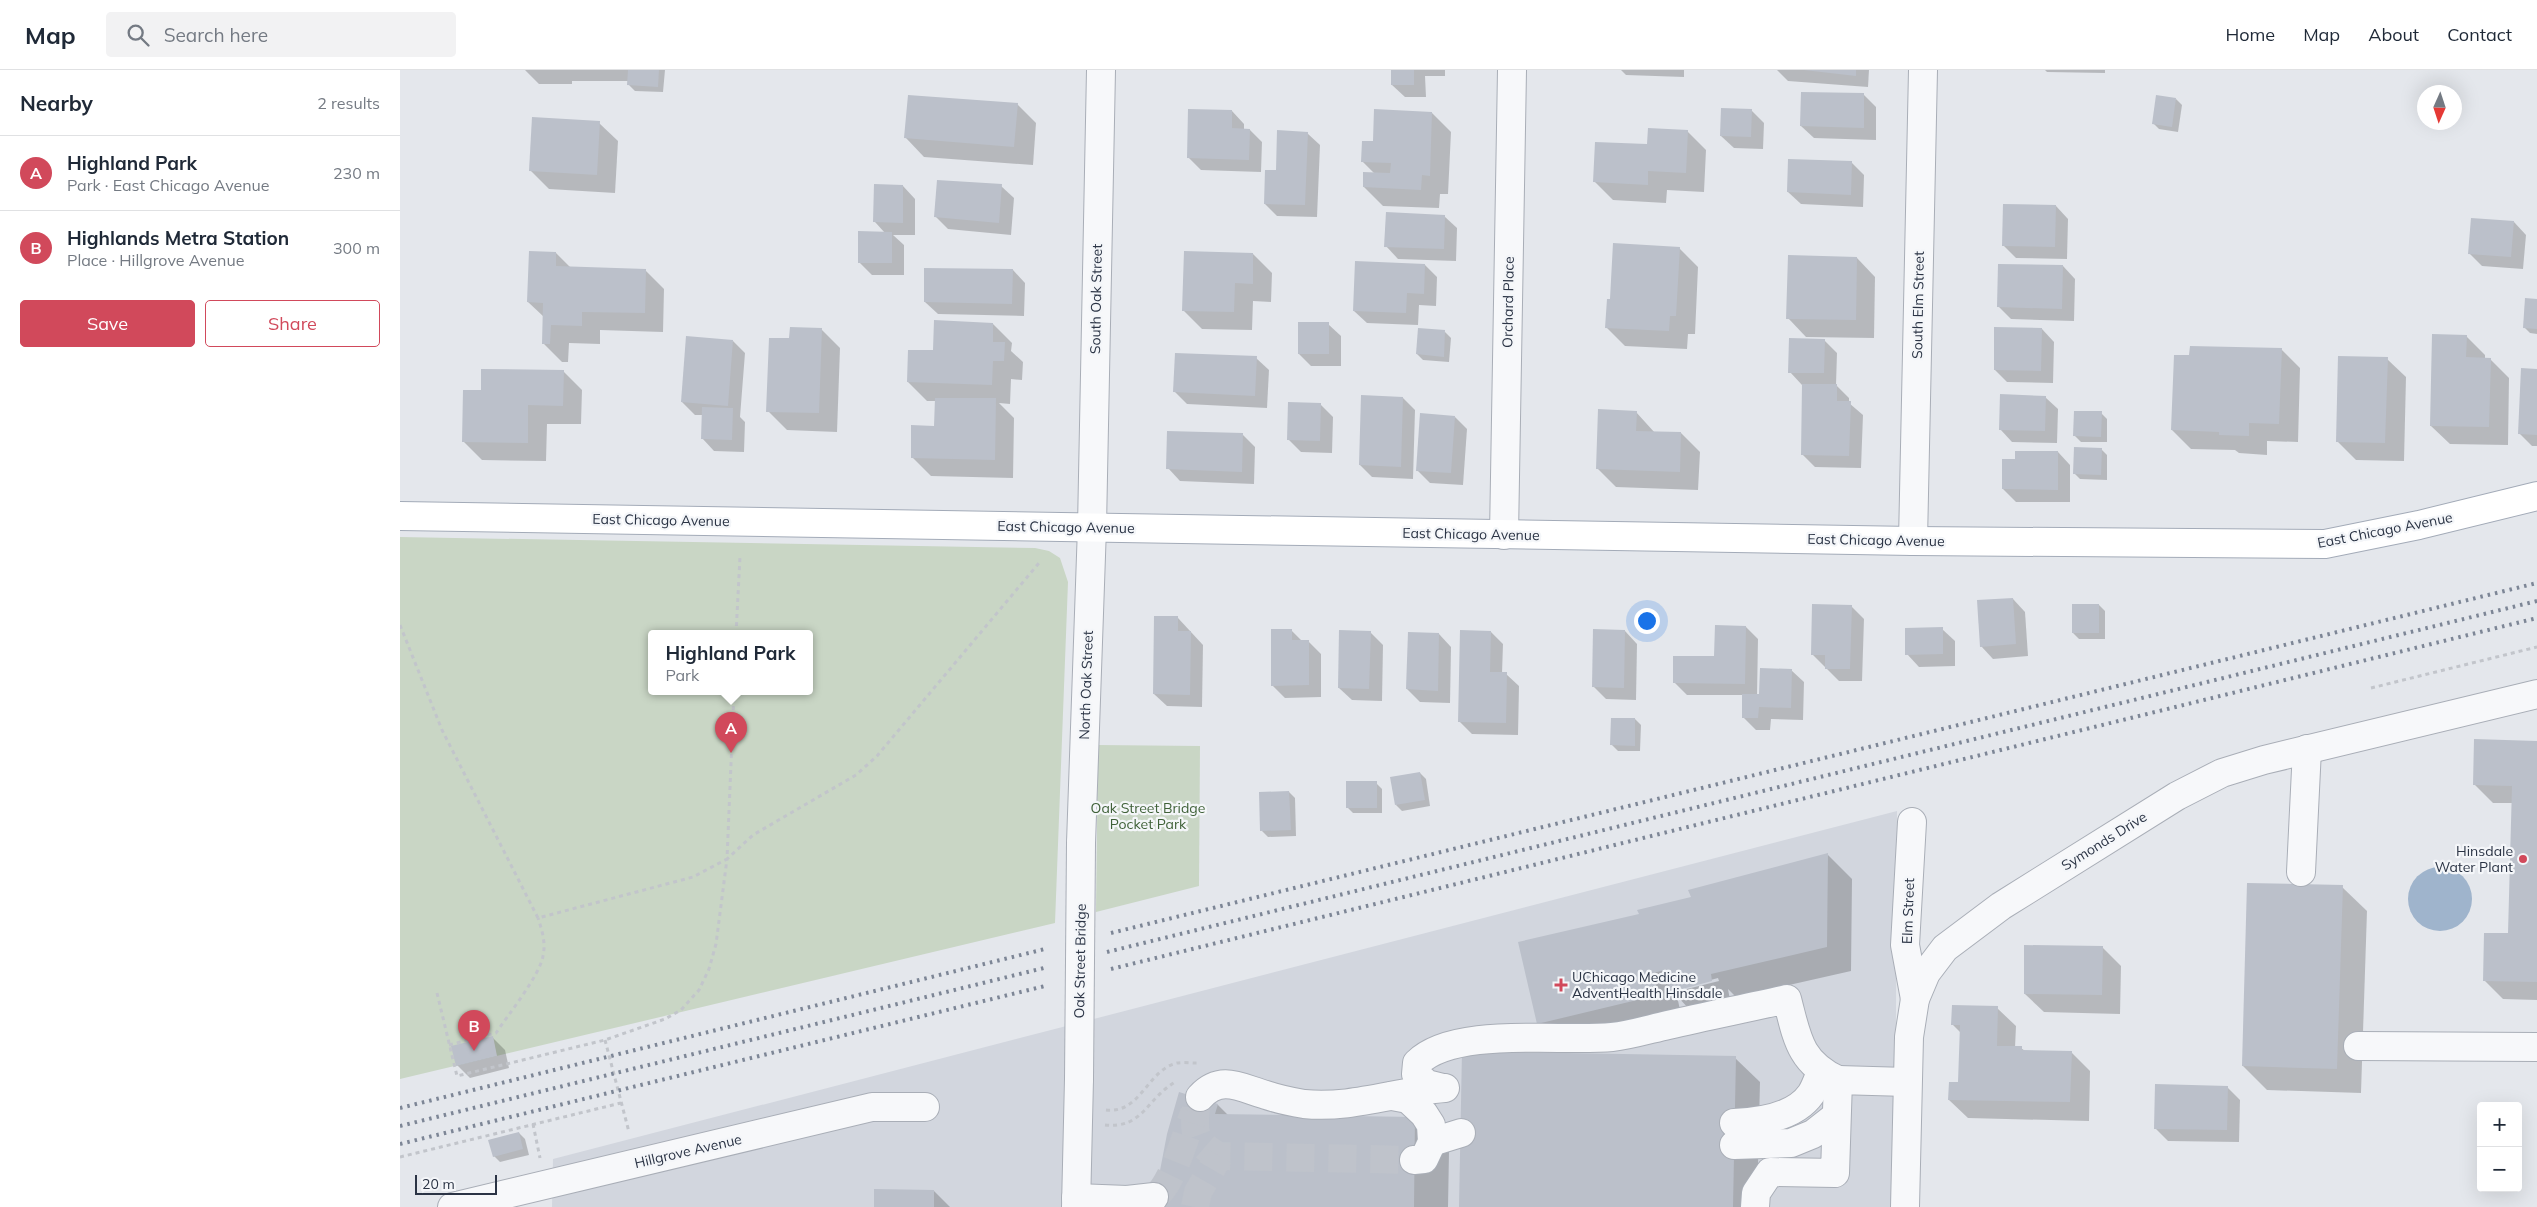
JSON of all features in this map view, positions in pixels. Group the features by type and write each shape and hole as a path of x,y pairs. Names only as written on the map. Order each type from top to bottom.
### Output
{"main road":[{"name":"East Chicago Avenue","path":"400,516 1913,541 2325,544 2419,526 2537,496"}],"street":[{"name":"South Oak Street","path":"1092,527 1101,70"},
{"name":"Orchard Place","path":"1504,534 1512,70"},
{"name":"South Elm Street","path":"1913,541 1923,70"},
{"name":"North Oak Street","path":"1081,843 1092,527"},
{"name":"Symonds Drive","path":"1904,1207 1909,1037 1915,999 1926,972 1945,948 2001,906 2080,855 2177,796 2222,773 2307,749 2537,694"},
{"path":"2301,872 2307,749"},
{"name":"Elm Street","path":"1912,822 1905,944 1915,999"},
{"name":"Oak Street Bridge","path":"1076,1203 1081,843"},
{"path":"1191,1088 1206,1091 1223,1083 1234,1084 1267,1096 1303,1104 1340,1105 1452,1088 1427,1084 1416,1074 1417,1064 1425,1056 1437,1050 1459,1044 1508,1039 1613,1037 1786,999 1800,1046 1808,1060 1830,1076 1907,1082"},
{"path":"2358,1046 2537,1047"},
{"path":"1756,1207 1756,1194 1770,1172 1835,1174 1836,1116 1830,1076"},
{"path":"1830,1076 1800,1104 1734,1134 1791,1143 1813,1134 1836,1116"},
{"path":"1392,1096 1408,1099 1424,1114 1430,1125 1423,1151 1460,1133"},
{"name":"Hillgrove Avenue","path":"452,1207 872,1108 925,1107"},
{"path":"1076,1203 1154,1197"}],"path":[{"path":"736,630 740,557"},
{"path":"538,918 693,877 727,859 753,835 856,775 877,756 1039,563"},
{"path":"400,625 442,730 538,918 544,936 543,957 535,974 496,1033 449,1045"},
{"path":"2371,688 2537,647"},
{"path":"437,992 457,1076 605,1040 665,1019 680,1010 699,990 709,969 716,944 727,859 734,695"},
{"path":"605,1040 629,1132"},
{"path":"1103,1110 1124,1108 1134,1102 1154,1078 1177,1063"},
{"path":"1105,1125 1129,1124 1139,1117 1159,1094 1191,1088"},
{"path":"400,1156 621,1102"},
{"path":"533,1124 540,1158"}],"shaded area":[{"name":"UChicago Medicine AdventHealth Hinsdale","path":"1897,811 1895,1207 552,1207 553,1159"}],"green space":[{"path":"400,537 1035,548 1049,551 1060,558 1068,582 1055,923 400,1079"},
{"name":"Oak Street Bridge Pocket Park","path":"1098,745 1200,746 1199,886 1096,912"}],"water":[{"path":"2440,867 2452,869 2463,876 2470,887 2472,899 2470,911 2463,922 2452,929 2440,931 2428,929 2417,922 2410,911 2408,899 2410,887 2417,876 2428,869"}],"building":[{"path":"628,70 659,70 658,87 627,85"},
{"path":"1391,70 1414,70 1414,85 1391,85"},
{"path":"1804,70 1856,70 1856,76"},
{"path":"1801,92 1864,93 1864,128 1800,126"},
{"path":"908,95 1018,103 1014,147 904,138"},
{"path":"2156,95 2176,98 2172,127 2152,124"},
{"path":"1721,108 1752,109 1751,137 1720,136"},
{"path":"1188,109 1232,110 1232,128 1250,129 1249,160 1187,158"},
{"path":"1374,109 1432,112 1430,176 1422,175 1421,190 1363,187 1363,172 1390,173 1391,163 1361,162 1362,141 1373,141"},
{"path":"532,117 600,121 597,175 529,171"},
{"path":"1648,128 1688,130 1686,173 1648,171 1648,185 1593,182 1595,142 1647,144"},
{"path":"1277,130 1308,132 1305,205 1264,204 1265,170 1276,170"},
{"path":"1788,159 1852,161 1851,195 1787,192"},
{"path":"937,180 1002,184 999,223 934,217"},
{"path":"874,184 903,185 903,223 873,222"},
{"path":"2003,204 2056,205 2055,247 2002,246"},
{"path":"1386,212 1445,215 1444,249 1384,247"},
{"path":"2471,218 2514,221 2511,257 2468,254"},
{"path":"858,231 892,232 892,263 858,263"},
{"path":"1613,243 1680,247 1676,316 1670,316 1669,331 1605,328 1607,299 1610,299"},
{"path":"529,251 556,252 556,266 646,269 645,313 582,312 582,326 551,325 550,344 542,344 543,303 527,302"},
{"path":"1184,251 1253,253 1253,284 1235,283 1234,312 1182,311"},
{"path":"1788,255 1857,257 1856,320 1786,319"},
{"path":"1355,261 1425,264 1424,294 1407,293 1406,313 1353,311"},
{"path":"1998,264 2063,265 2062,309 1997,307"},
{"path":"924,268 1013,269 1012,304 924,302"},
{"path":"2525,298 2537,299 2537,329 2523,328"},
{"path":"934,320 993,323 993,342 1005,342 1004,361 993,361 992,385 907,382 908,350 933,350"},
{"path":"1298,322 1329,322 1329,354 1298,354"},
{"path":"790,327 822,328 819,413 766,412 769,338 789,338"},
{"path":"1994,327 2042,328 2041,371 1994,370"},
{"path":"1418,328 1445,330 1444,357 1416,354"},
{"path":"2432,334 2467,335 2466,357 2491,358 2489,427 2430,426"},
{"path":"686,336 733,340 728,406 681,402"},
{"path":"1789,338 1825,339 1824,373 1788,373"},
{"path":"2190,346 2282,348 2279,424 2249,423 2249,436 2219,435 2219,432 2171,430 2174,355 2189,355"},
{"path":"1175,353 1257,356 1255,396 1173,392"},
{"path":"2338,356 2388,357 2385,443 2336,442"},
{"path":"2521,368 2537,369 2537,435 2518,434"},
{"path":"481,369 564,370 563,406 528,405 528,443 462,442 463,390 481,390"},
{"path":"1802,384 1837,384 1837,401 1851,401 1849,456 1801,455"},
{"path":"2000,394 2046,396 2045,431 1999,430"},
{"path":"1361,395 1403,397 1401,467 1359,465"},
{"path":"935,398 996,398 995,460 911,458 911,425 934,426"},
{"path":"1288,402 1321,403 1320,441 1287,440"},
{"path":"702,407 733,408 732,440 701,439"},
{"path":"1598,409 1637,411 1636,431 1681,432 1680,472 1596,469"},
{"path":"2074,411 2102,411 2101,437 2073,436"},
{"path":"1420,413 1455,416 1451,473 1416,471"},
{"path":"1167,431 1243,433 1242,472 1166,469"},
{"path":"2074,447 2102,448 2101,475 2073,474"},
{"path":"2015,451 2058,451 2058,490 2002,489 2002,459 2015,459"},
{"path":"2013,598 2016,644 1980,647 1977,600"},
{"path":"1812,604 1852,605 1850,669 1825,669 1825,655 1811,655"},
{"path":"2072,604 2099,604 2099,633 2072,633"},
{"path":"1154,616 1178,616 1178,631 1191,631 1190,695 1153,694"},
{"path":"1715,625 1746,626 1745,684 1673,683 1673,656 1714,656"},
{"path":"1943,627 1943,654 1905,655 1905,628"},
{"path":"1271,629 1292,629 1292,640 1309,640 1309,685 1271,686"},
{"path":"1593,629 1625,630 1624,688 1592,687"},
{"path":"1339,630 1371,631 1369,689 1338,688"},
{"path":"1460,630 1491,631 1490,672 1507,672 1506,723 1458,722"},
{"path":"1408,632 1439,633 1438,691 1406,689"},
{"path":"1760,668 1792,669 1791,708 1759,707 1758,718 1742,718 1742,694 1759,694"},
{"path":"1611,718 1635,718 1635,746 1610,745"},
{"name":"Hinsdale Water Plant","path":"2474,739 2537,741 2537,982 2483,981 2484,933 2508,933 2512,786 2473,785"},
{"path":"1420,772 1425,800 1395,805 1390,777"},
{"path":"1346,781 1377,781 1377,808 1346,808"},
{"path":"1289,791 1291,830 1260,831 1259,792"},
{"path":"1828,853 1827,947 1711,974 1712,981 1671,992 1665,970 1653,973 1658,995 1537,1024 1518,942 1639,914 1637,910 1691,897 1688,890"},
{"path":"2247,883 2343,885 2337,1069 2242,1066"},
{"path":"2024,945 2103,946 2102,995 2024,994"},
{"path":"1952,1005 1998,1006 1997,1046 2022,1046 2022,1050 2072,1051 2070,1102 1948,1100 1949,1082 1958,1082 1960,1025 1951,1025"},
{"path":"493,1036 497,1056 456,1066 451,1046"},
{"path":"1462,1051 1736,1056 1733,1207 1459,1207"},
{"path":"2155,1084 2228,1086 2227,1130 2154,1129"},
{"path":"1179,1092 1218,1104 1215,1114 1415,1117 1414,1207 1153,1207 1167,1134"},
{"path":"519,1132 523,1149 493,1157 488,1140"},
{"path":"874,1189 934,1190 934,1207 874,1207"}],"tunnel":[{"path":"1196,1108 1195,1125 1197,1137 1205,1147 1219,1156 1414,1160"},
{"path":"1154,1197 1167,1182 1183,1146 1194,1113"},
{"path":"1195,1207 1198,1192 1219,1156"}],"railway":[{"path":"1111,933 2537,583"},
{"path":"1107,952 2537,601"},
{"path":"1111,969 2537,618"},
{"path":"400,1108 1045,949"},
{"path":"400,1126 1044,968"},
{"path":"400,1144 1045,986"}],"place":[{"name":"Highland Park","path":"731,753"},
{"name":"Hinsdale Water Plant","path":"2523,859"},
{"name":"UChicago Medicine AdventHealth Hinsdale","path":"1561,985"},
{"name":"Highlands Metra Station","path":"474,1051"}]}
